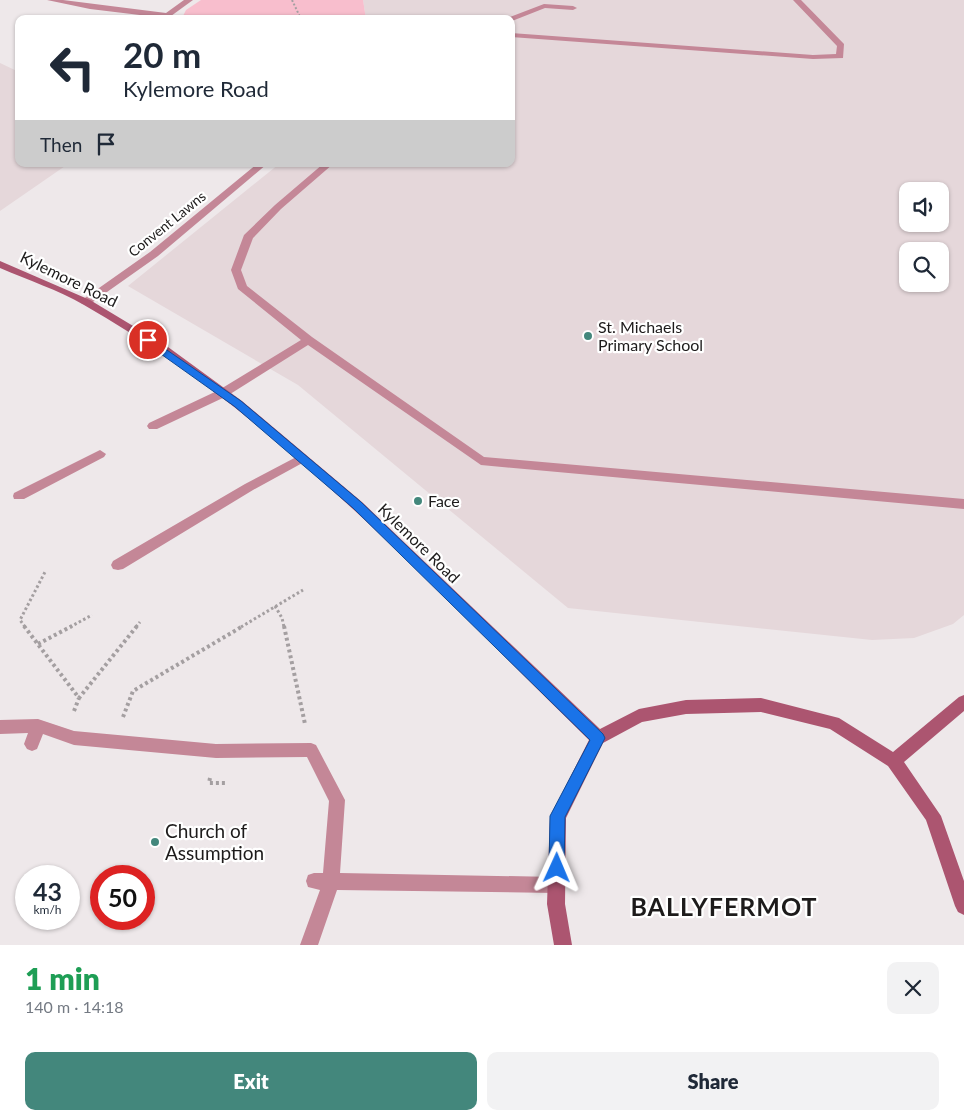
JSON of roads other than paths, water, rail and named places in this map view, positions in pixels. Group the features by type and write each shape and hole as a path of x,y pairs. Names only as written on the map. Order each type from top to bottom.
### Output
{"main road":[{"name":"Kylemore Road","path":"0,264 86,302 164,350 223,393 357,505 598,738"},
{"path":"894,761 964,702"},
{"path":"563,945 556,904 558,816 598,738 639,716 686,707 760,705 834,723 894,761 933,816 964,906"}],"street":[{"path":"51,0 152,15"},
{"path":"170,15 189,0"},
{"path":"515,35 813,57 840,56 841,46 797,0"},
{"path":"515,17 544,6 573,8"},
{"name":"Convent Lawns","path":"86,302 154,254 258,167"},
{"path":"325,167 278,207 248,237 236,270 242,287 308,340 481,461 964,504"},
{"path":"153,426 223,393 308,340"},
{"path":"19,496 100,454"},
{"path":"118,565 249,487 302,458"},
{"path":"0,727 38,726 74,738 216,751 311,750 337,800 323,881 309,945"},
{"path":"32,744 38,726"},
{"path":"323,881 556,885"}],"place":[{"name":"St. Michaels Primary School","path":"588,336"},
{"name":"Face","path":"418,501"},
{"name":"Church of Assumption","path":"155,842"}],"district":[{"name":"BALLYFERMOT","path":"724,907"}]}
